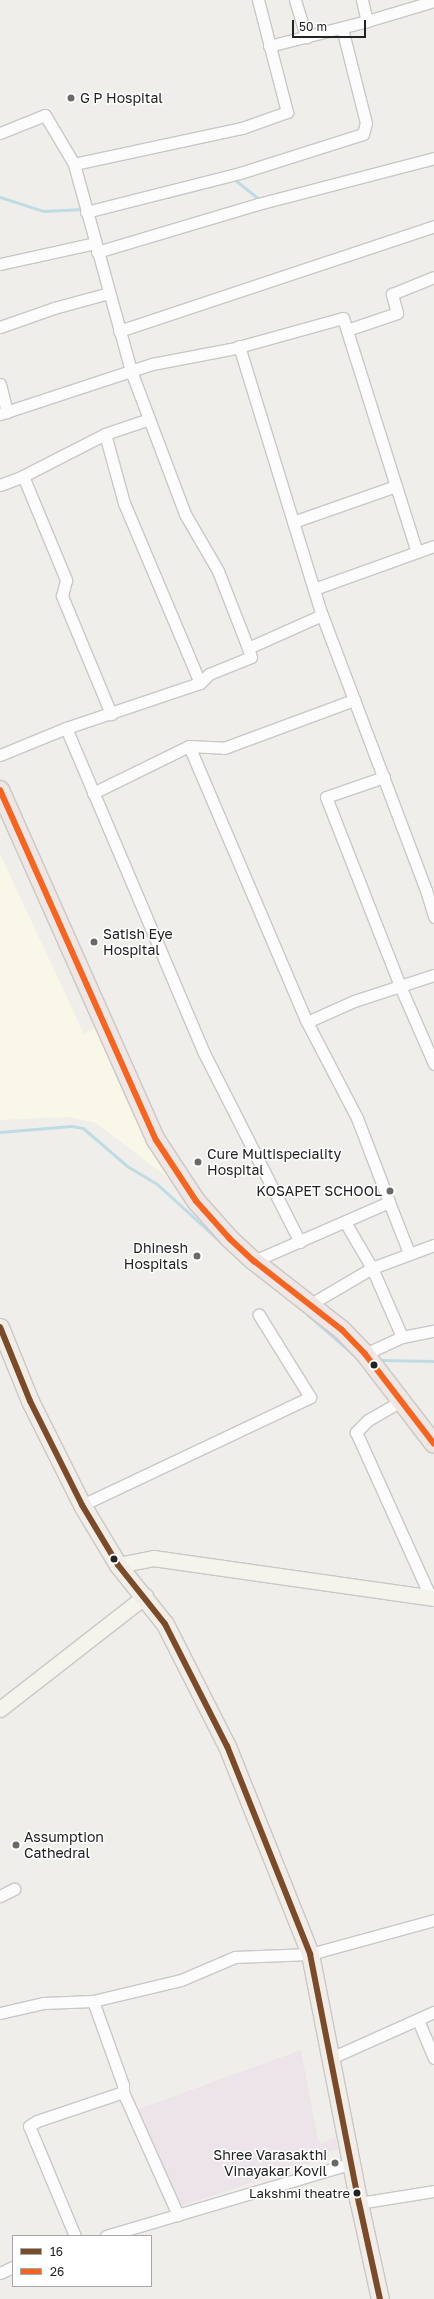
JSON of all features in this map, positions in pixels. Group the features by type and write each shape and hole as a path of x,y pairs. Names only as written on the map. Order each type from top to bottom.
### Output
{"highway":[{"path":"0,790 156,1140 196,1201 254,1262 342,1330 365,1354 434,1444"}],"main road":[{"path":"0,1327 30,1401 82,1505 118,1565 145,1596 165,1624 227,1746 310,1954 359,2203 380,2299"},
{"path":"118,1565 153,1558 432,1598"},
{"path":"0,1709 145,1596"}],"street":[{"path":"74,164 242,128 287,112 258,0"},
{"path":"295,0 306,37"},
{"path":"362,0 367,21"},
{"path":"269,46 342,28 434,1"},
{"path":"86,212 240,173 363,134 366,123 342,28"},
{"path":"0,133 45,115 74,164 131,371 185,514 218,571 251,656 210,674 200,683 66,728 0,755"},
{"path":"0,264 96,247 434,158"},
{"path":"119,331 433,229"},
{"path":"346,330 397,313 392,294 434,278"},
{"path":"0,327 54,308 109,293"},
{"path":"0,384 3,413 131,371 239,346 343,318 417,552"},
{"path":"239,346 322,615 426,890 434,917"},
{"path":"0,485 23,476 105,434 149,419"},
{"path":"105,434 124,503 200,683"},
{"path":"23,476 66,580 62,596 111,714"},
{"path":"293,522 396,486"},
{"path":"314,589 434,546"},
{"path":"248,648 322,615"},
{"path":"93,793 189,746 224,748 354,700"},
{"path":"66,728 204,1053 300,1242"},
{"path":"189,746 307,1022 357,1118 409,1254"},
{"path":"384,777 326,797 400,986 434,1064"},
{"path":"307,1022 354,1001 434,975"},
{"path":"254,1262 389,1202"},
{"path":"345,1222 372,1268 402,1337"},
{"path":"309,1305 372,1268 434,1245"},
{"path":"82,1505 310,1396 259,1315"},
{"path":"365,1354 402,1337 434,1331"},
{"path":"401,1401 367,1421 356,1432 432,1598"},
{"path":"0,1896 14,1888"},
{"path":"0,2013 44,2003 94,2001 181,1980 235,1957 310,1954 434,1920"},
{"path":"94,2001 123,2085 123,2092 178,2215"},
{"path":"331,2058 434,2012"},
{"path":"418,2020 434,2058"},
{"path":"75,2235 29,2126 37,2121 123,2092"},
{"path":"109,2235 352,2164"},
{"path":"359,2203 434,2191"},
{"path":"0,2273 12,2267"}],"shaded area":[{"path":"0,854 84,1034 95,1028 131,1111 175,1183 96,1123 69,1117 0,1120"},
{"path":"301,2050 318,2139 321,2144 335,2137 338,2150 328,2152 329,2157 181,2206 136,2110"}],"waterway":[{"path":"419,167 434,164"},
{"path":"234,179 260,200"},
{"path":"167,197 221,183"},
{"path":"0,197 43,211 84,209"},
{"path":"0,1132 71,1126 83,1128 127,1166 157,1184 226,1247"},
{"path":"307,1314 355,1356"},
{"path":"381,1360 434,1361"}],"transit line":[{"name":"26","path":"0,790 156,1140 196,1201 230,1239 254,1261 342,1330 365,1354 434,1444"},
{"name":"16","path":"0,1327 30,1401 82,1505 118,1565 165,1624 227,1746 310,1954 359,2203 380,2299"}],"place":[{"name":"G P Hospital","path":"71,98"},
{"name":"Satish Eye Hospital","path":"94,942"},
{"name":"Cure Multispeciality Hospital","path":"198,1162"},
{"name":"KOSAPET SCHOOL","path":"390,1191"},
{"name":"Dhinesh Hospitals","path":"197,1256"},
{"name":"Assumption Cathedral","path":"16,1845"},
{"name":"Shree Varasakthi Vinayakar Kovil","path":"335,2163"},
{"name":"Lakshmi theatre","path":"357,2193"}]}
